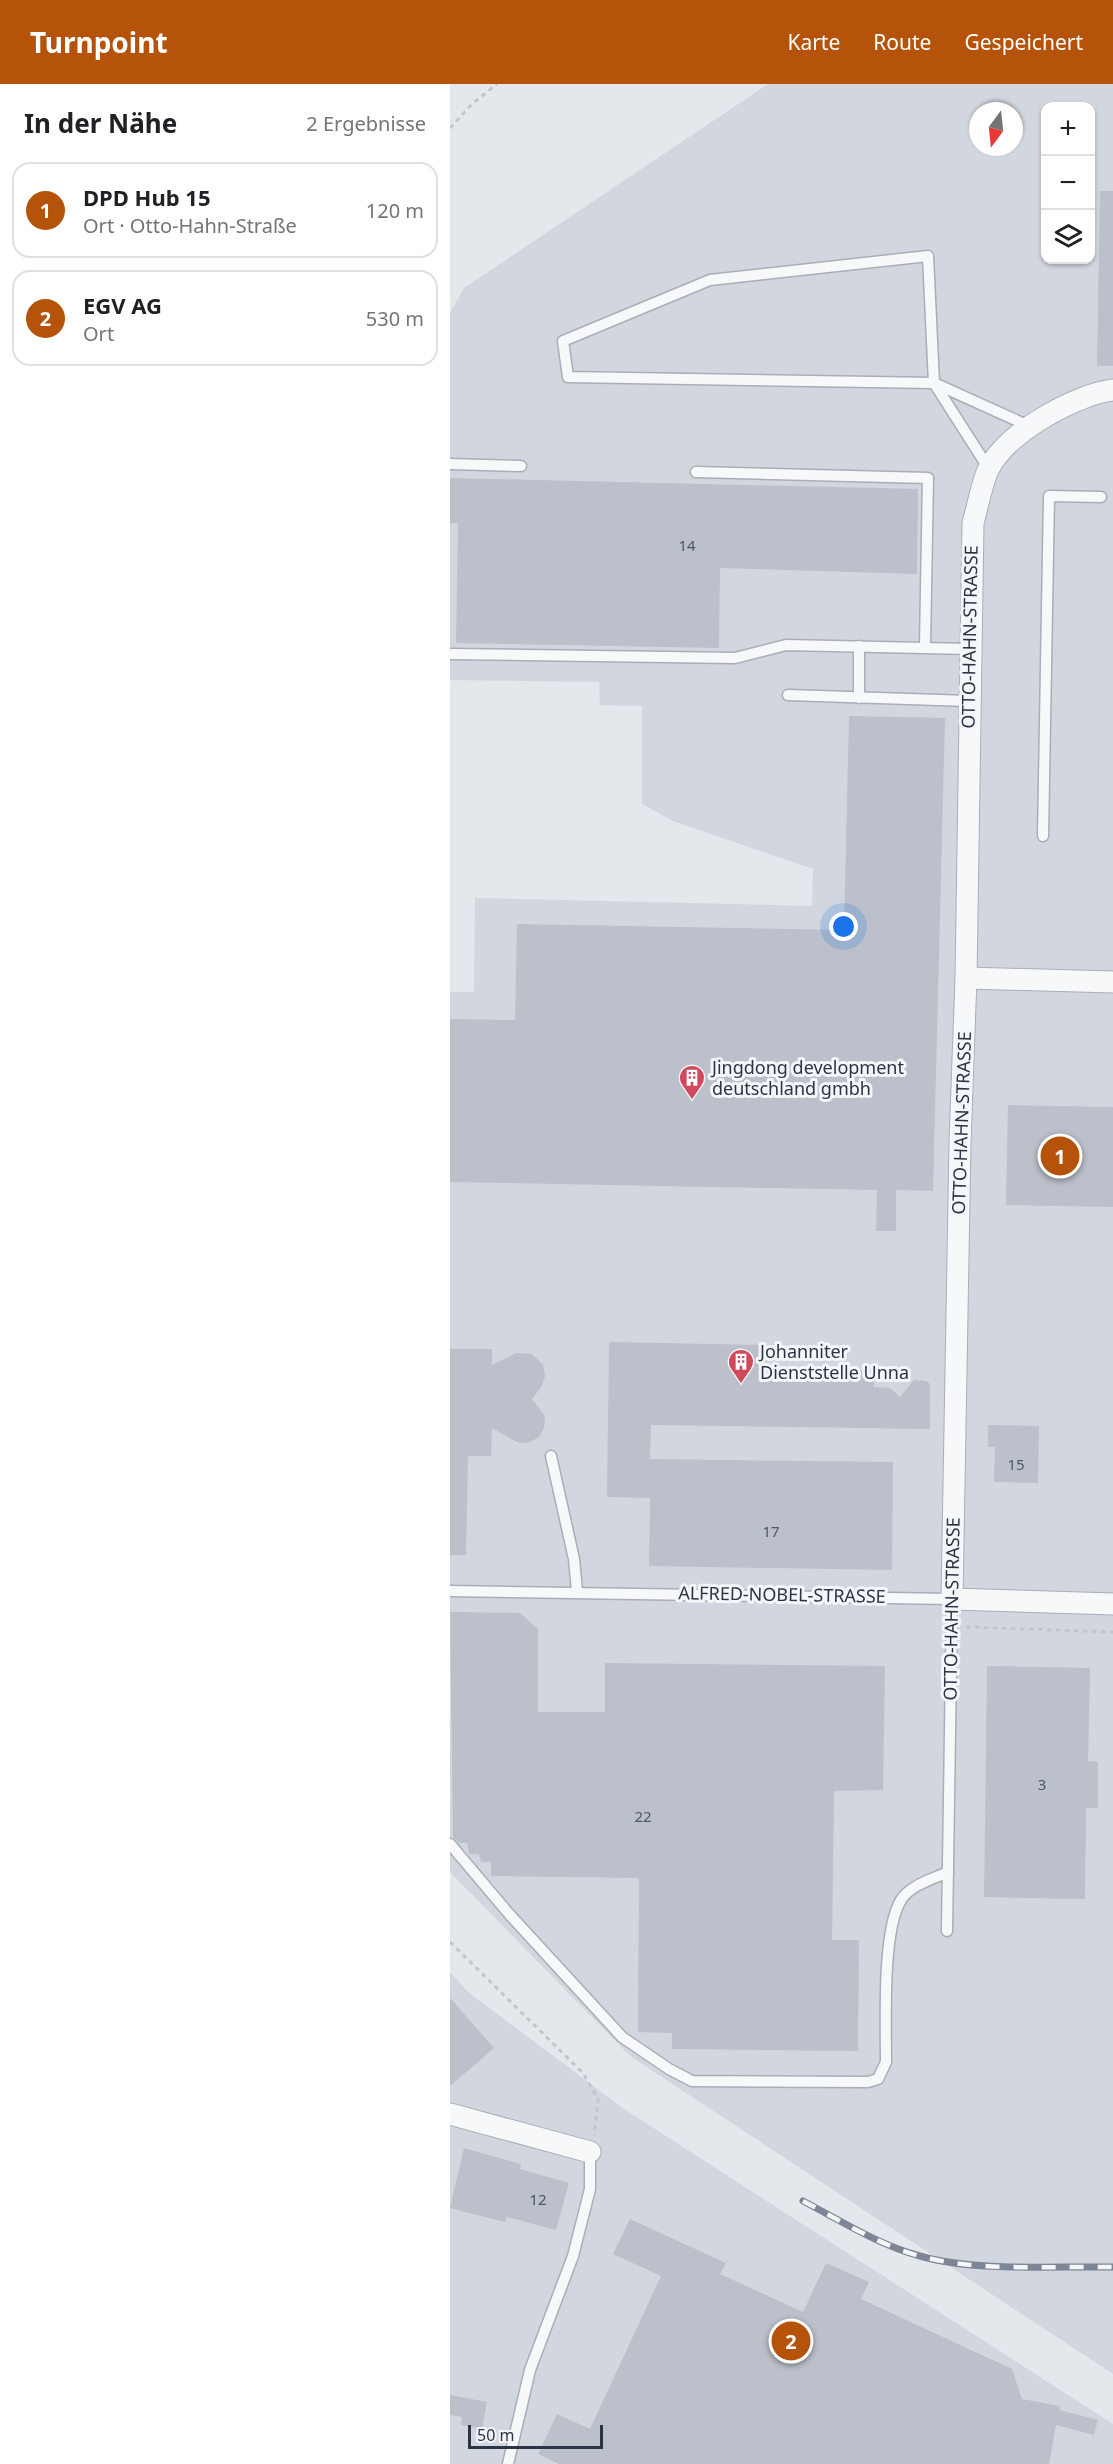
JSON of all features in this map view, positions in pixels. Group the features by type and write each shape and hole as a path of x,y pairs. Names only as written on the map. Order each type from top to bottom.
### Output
{"street":[{"name":"OTTO-HAHN-STRASSE","path":"952,1599 966,978 973,523 989,470 1002,452 1029,426 1076,400 1113,390"},
{"path":"966,978 1113,982"},
{"name":"ALFRED-NOBEL-STRASSE","path":"952,1599 1113,1604"},
{"path":"450,2114 590,2152"}],"lane":[{"path":"989,470 934,383 928,256 710,280 563,341 568,377 934,383 1029,426"},
{"path":"450,464 521,466"},
{"path":"696,472 928,478 925,646"},
{"path":"1043,837 1049,496 1101,497"},
{"path":"450,654 735,658 786,645 925,646 970,649"},
{"path":"859,646 859,698"},
{"path":"788,695 969,701"},
{"path":"551,1456 574,1559 577,1591"},
{"name":"ALFRED-NOBEL-STRASSE","path":"450,1591 577,1591 952,1599"},
{"name":"OTTO-HAHN-STRASSE","path":"947,1931 952,1599"},
{"path":"450,1844 502,1906 622,2037 692,2081 868,2082 878,2079 886,2061 890,1941 900,1900 912,1889 948,1872"},
{"path":"508,2464 530,2370 576,2245 590,2189 590,2152"}],"path":[{"path":"450,128 472,104 497,84"},
{"path":"952,1599 967,1629 1113,1632"},
{"path":"450,1942 583,2073 598,2099 598,2112 590,2152"}],"shaded area":[{"path":"768,84 1113,84 1113,2374 630,2056 450,1872 450,992 474,992 475,898 812,906 813,869 673,821 642,804 642,706 600,705 599,682 450,680 450,313 464,288"},
{"path":"450,1972 468,1992 624,2109 1113,2424 1113,2464 450,2464"}],"building":[{"path":"1100,191 1113,191 1113,366 1097,366"},
{"path":"450,478 918,489 917,574 720,568 719,648 456,643 458,523 450,523"},
{"name":"Jingdong development deutschland gmbh","path":"849,716 945,718 933,1191 896,1190 896,1231 876,1231 877,1190 450,1182 450,1019 515,1020 517,924 844,930"},
{"path":"1008,1105 1113,1107 1113,1207 1006,1205"},
{"path":"609,1342 766,1345 766,1368 874,1370 874,1387 890,1388 900,1397 914,1380 926,1381 930,1384 930,1429 651,1425 650,1459 893,1462 892,1570 649,1566 650,1498 607,1497"},
{"path":"450,1349 492,1349 492,1365 516,1353 532,1354 543,1365 545,1376 542,1386 532,1399 545,1416 544,1428 539,1437 530,1442 519,1443 492,1428 491,1456 468,1456 466,1555 450,1555"},
{"path":"988,1425 1039,1426 1038,1483 994,1482 995,1447 988,1447"},
{"path":"450,1612 520,1613 538,1629 538,1712 605,1712 605,1663 885,1666 883,1790 834,1791 832,1940 859,1940 858,2051 672,2049 672,2033 638,2032 639,1878 491,1876 491,1862 481,1862 479,1854 469,1854 467,1843 459,1843 453,1837"},
{"path":"987,1666 1090,1668 1088,1761 1098,1762 1098,1808 1086,1808 1085,1899 984,1897"},
{"path":"450,1998 494,2048 450,2086"},
{"path":"464,2148 521,2164 520,2169 569,2183 556,2230 507,2217 505,2222 450,2208"},
{"path":"630,2219 726,2263 720,2274 803,2312 826,2263 869,2282 861,2299 1012,2369 1022,2399 1060,2406 1059,2410 1098,2420 1094,2435 1056,2425 1049,2464 559,2464 538,2454 557,2414 590,2429 661,2276 613,2254"},
{"path":"450,2395 487,2402 482,2429 461,2425 462,2417 450,2415"}],"railway":[{"path":"803,2201 890,2246 942,2261 990,2266 1113,2267"}],"place":[{"name":"Jingdong development deutschland gmbh","path":"692,1101"},
{"name":"DPD Hub 15","path":"1060,1156"},
{"name":"Johanniter Dienststelle Unna","path":"741,1385"},
{"name":"EGV AG","path":"791,2341"}]}
